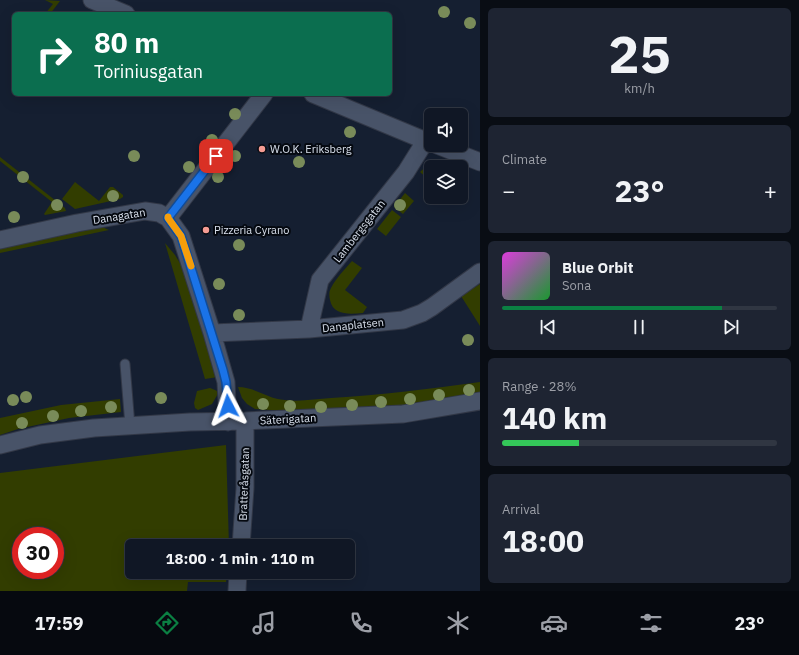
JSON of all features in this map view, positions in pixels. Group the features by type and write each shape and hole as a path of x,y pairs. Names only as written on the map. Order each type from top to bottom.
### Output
{"street":[{"path":"92,0 121,12"},
{"path":"228,422 226,382 212,333 181,236 168,218 262,96"},
{"path":"318,96 424,140"},
{"name":"Lambergsgatan","path":"309,329 320,280 424,151"},
{"path":"454,152 480,162"},
{"name":"Danagatan","path":"0,240 77,223 145,211 159,213 168,218"},
{"name":"Danaplatsen","path":"212,333 309,329 403,320 422,313 432,307 480,272"},
{"name":"Säterigatan","path":"0,445 40,435 94,428 190,422 228,422 403,414 480,401"},
{"name":"Bratteråsgatan","path":"242,539 246,488 245,421"},
{"path":"237,591 238,579"}],"lane":[{"path":"125,364 130,426"}],"green space":[{"path":"45,0 60,1 52,12 47,12 53,4"},
{"path":"0,157 65,208 66,211 45,215 44,214 52,202 0,161"},
{"path":"424,168 424,176 420,172"},
{"path":"75,182 99,201 110,187 113,187 123,195 123,197 120,199 75,209 62,199"},
{"path":"405,193 414,201 403,214 394,207"},
{"path":"392,210 401,217 386,236 377,229"},
{"path":"102,227 109,230 0,253 0,248"},
{"path":"165,243 175,255 186,273 218,377 205,379"},
{"path":"352,261 362,268 345,290 367,307 363,313 348,314 335,309 332,305 329,294 333,284"},
{"path":"480,284 480,326 461,296"},
{"path":"480,382 480,395 402,407 302,412 255,409 247,404 242,398 238,387 250,389 273,398 296,401 387,393"},
{"path":"210,388 219,392 212,404 198,410 195,408 194,403 197,391"},
{"path":"120,399 121,412 69,418 18,429 0,435 0,418 61,405"},
{"path":"226,445 229,539 125,539 125,579 226,579 226,582 188,582 187,591 0,591 0,473"}],"slow traffic":[{"path":"168,217 181,236 191,266"}],"place":[{"name":"W.O.K. Eriksberg","path":"262,149"},
{"name":"Pizzeria Cyrano","path":"206,230"}],"route":[{"path":"216,156 168,218 181,236 208,319 226,382 228,406"}]}
